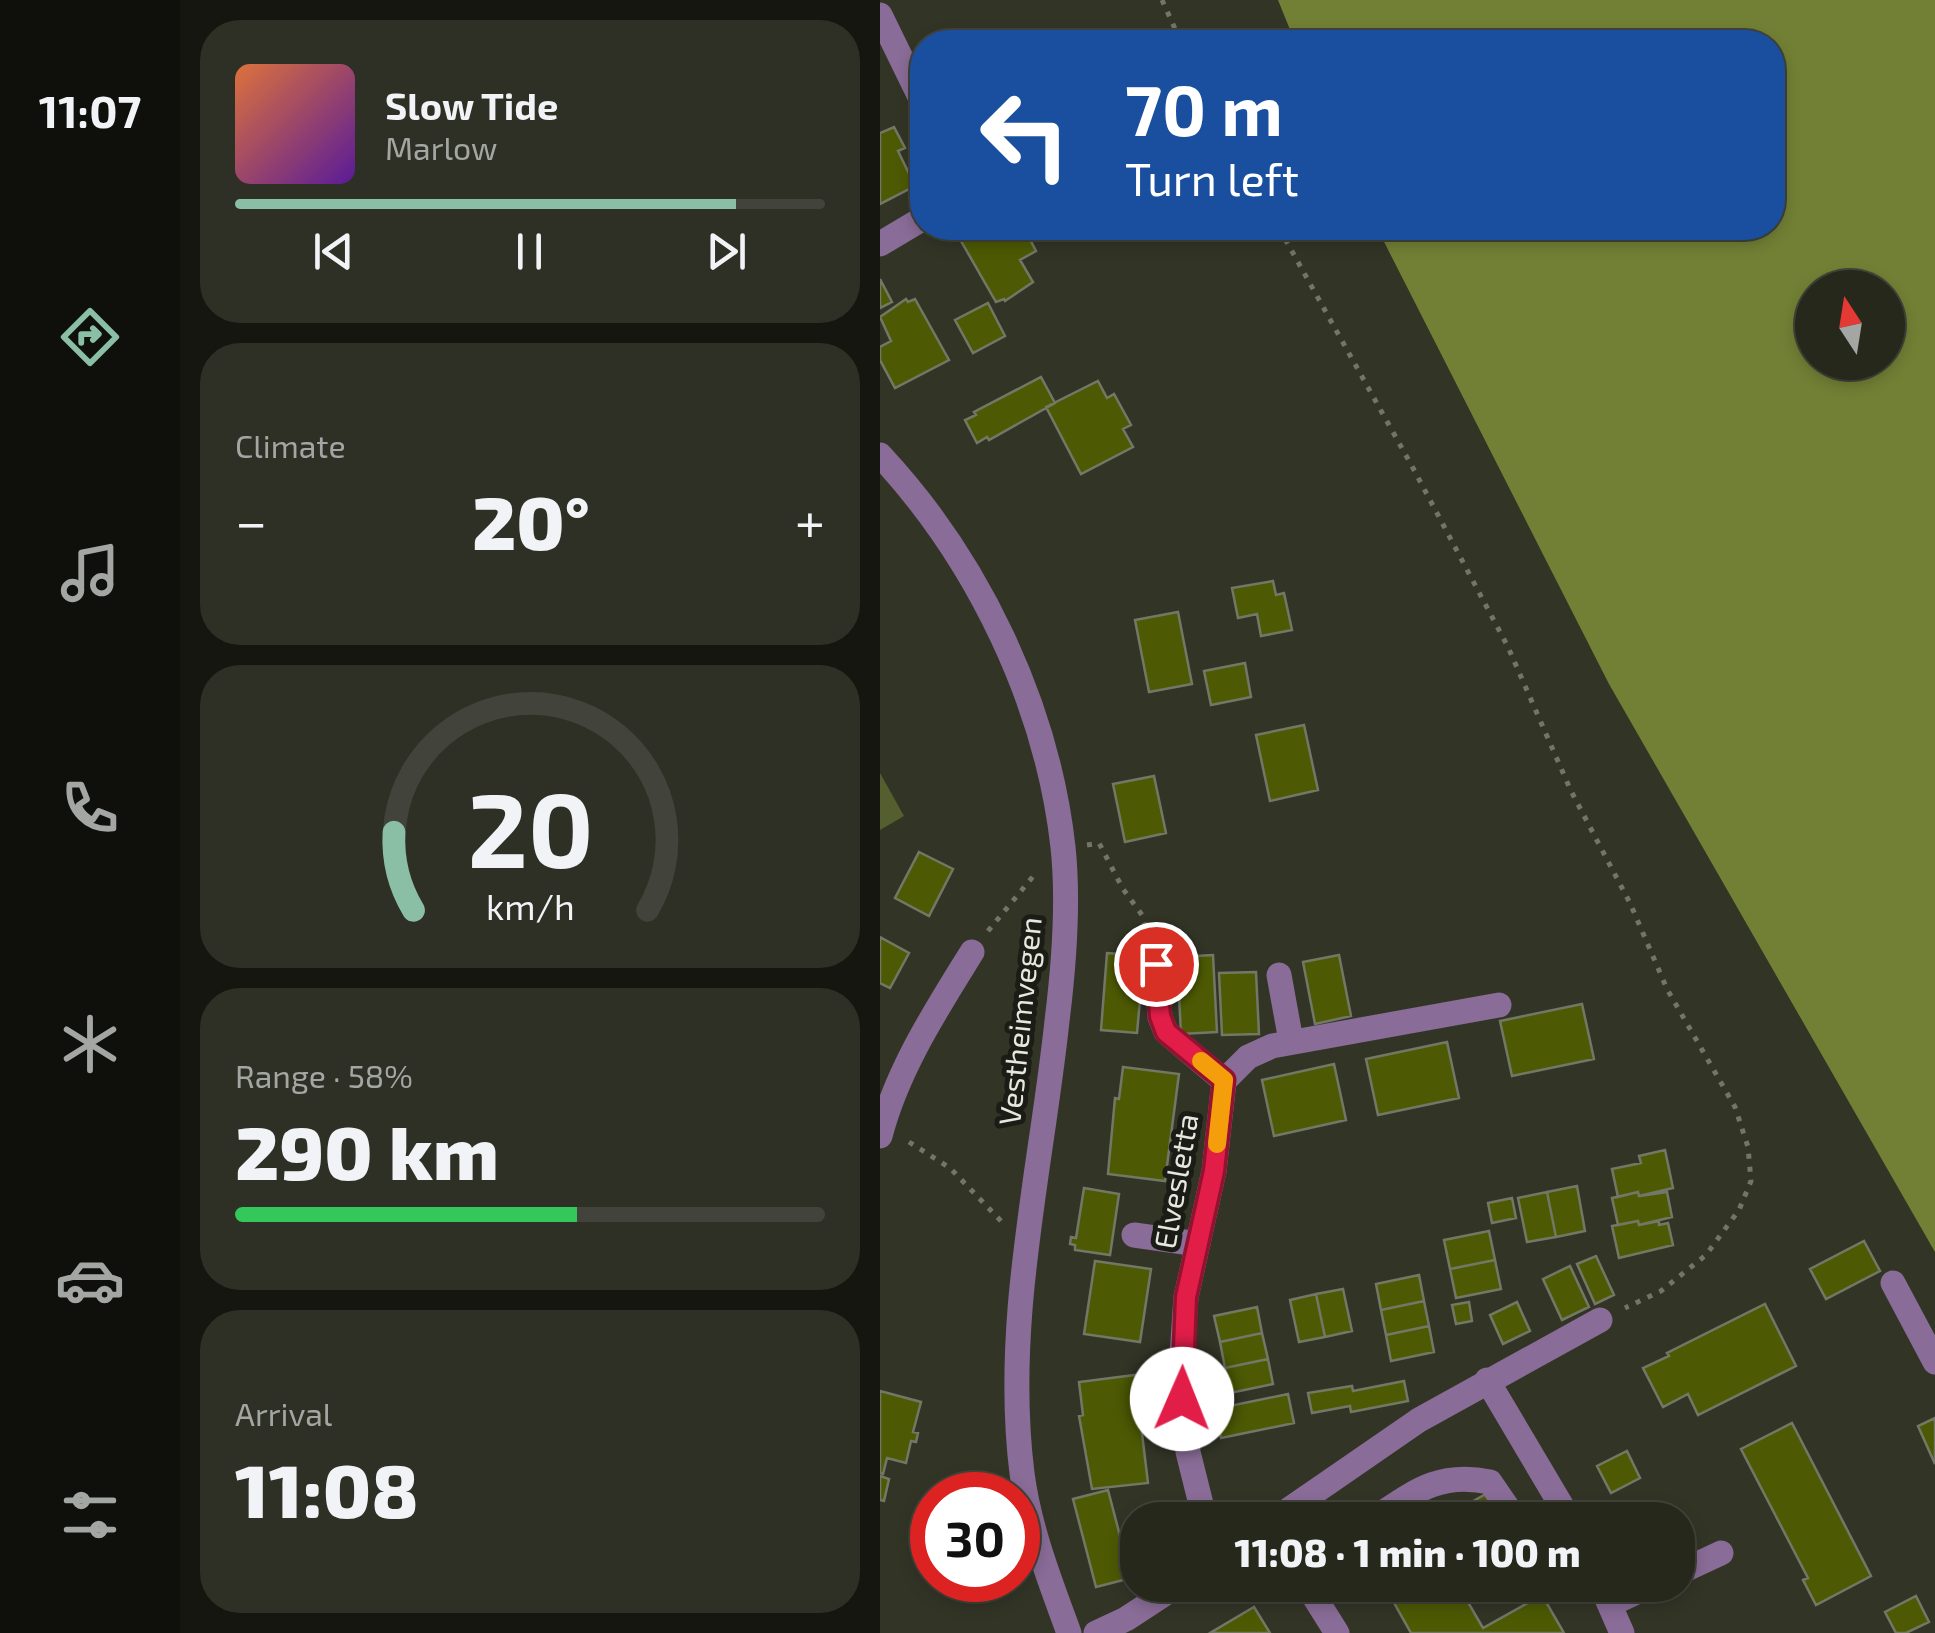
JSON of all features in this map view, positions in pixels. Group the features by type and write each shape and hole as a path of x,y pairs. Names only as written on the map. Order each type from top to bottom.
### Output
{"street":[{"path":"880,14 910,76"},
{"path":"880,244 910,227"},
{"name":"Vestheimvegen","path":"880,455 910,487 988,607 1043,746 1064,850 1064,950 1017,1353 1022,1476 1042,1560 1069,1633"},
{"path":"881,1125 931,1018 972,952"},
{"path":"1156,964 1160,1016 1166,1032 1224,1080"},
{"path":"1280,975 1291,1042"},
{"name":"Elvesletta","path":"1200,1502 1188,1452 1182,1399 1186,1297 1214,1171 1224,1080 1248,1057 1291,1042 1499,1005"},
{"path":"1134,1234 1198,1244"},
{"path":"1894,1282 1935,1362"},
{"path":"1300,1502 1419,1420 1600,1320"},
{"path":"1487,1380 1559,1502"},
{"path":"1399,1502 1447,1478 1466,1477 1490,1482 1504,1502"},
{"path":"1695,1565 1721,1553"},
{"path":"1096,1633 1152,1602"},
{"path":"1318,1602 1337,1633"},
{"path":"1609,1602 1622,1633"}],"path":[{"path":"1162,0 1175,30"},
{"path":"1286,240 1508,647 1571,790 1630,903 1667,990 1735,1107 1748,1147 1750,1180 1739,1210 1706,1255 1661,1292 1600,1320"},
{"path":"972,952 1012,899 1064,850 1099,843 1122,890 1142,915 1156,964"},
{"path":"881,1125 950,1168 1027,1247"}],"shaded area":[{"path":"1278,0 1935,0 1935,1252 1609,684 1383,240 1785,240 1785,30 1290,30"},
{"path":"880,773 904,816 880,830"}],"building":[{"path":"894,127 905,148 898,151 910,176 910,189 880,204 880,133"},
{"path":"1030,240 1036,251 1020,260 1033,282 1005,301 996,302 961,241"},
{"path":"880,279 892,302 880,308"},
{"path":"906,299 915,299 949,360 895,388 880,360 880,347 891,341 880,317"},
{"path":"988,303 1005,336 973,353 955,320"},
{"path":"1041,377 1055,403 977,443 965,420"},
{"path":"1098,381 1107,398 1114,394 1131,425 1123,429 1133,447 1081,474 1046,407"},
{"path":"1273,581 1276,595 1284,593 1292,630 1261,636 1257,614 1238,618 1232,588"},
{"path":"1178,612 1192,684 1149,692 1135,620"},
{"path":"1245,663 1251,697 1211,705 1204,671"},
{"path":"1304,725 1318,790 1270,801 1256,735"},
{"path":"1154,776 1166,833 1125,842 1113,784"},
{"path":"919,852 953,869 929,916 895,898"},
{"path":"880,937 909,953 890,988 880,983"},
{"path":"1107,953 1144,956 1137,1033 1101,1030"},
{"path":"1213,955 1217,1032 1181,1034 1177,957"},
{"path":"1339,955 1351,1016 1315,1024 1303,962"},
{"path":"1256,972 1259,1034 1222,1035 1219,973"},
{"path":"1582,1004 1594,1059 1512,1076 1500,1021"},
{"path":"1447,1042 1459,1098 1378,1115 1366,1059"},
{"path":"1334,1064 1346,1120 1274,1136 1262,1080"},
{"path":"1123,1067 1179,1074 1165,1181 1108,1174 1115,1098 1119,1099"},
{"path":"1665,1150 1673,1188 1618,1197 1612,1169 1641,1163 1639,1156"},
{"path":"1577,1186 1585,1231 1556,1237 1547,1192"},
{"path":"1084,1188 1119,1194 1110,1255 1075,1250 1075,1245 1070,1244 1071,1237 1076,1238"},
{"path":"1547,1192 1556,1237 1527,1242 1518,1198"},
{"path":"1638,1192 1639,1196 1667,1192 1672,1217 1639,1225 1638,1221 1618,1225 1612,1198"},
{"path":"1512,1198 1516,1218 1492,1223 1488,1203"},
{"path":"1638,1221 1639,1225 1668,1223 1673,1245 1619,1258 1612,1226"},
{"path":"1489,1231 1495,1260 1450,1269 1444,1240"},
{"path":"1864,1241 1880,1271 1826,1299 1810,1269"},
{"path":"1596,1256 1614,1295 1595,1304 1577,1264"},
{"path":"1495,1260 1501,1289 1456,1298 1450,1269"},
{"path":"1095,1261 1151,1269 1140,1342 1084,1334"},
{"path":"1570,1266 1589,1307 1562,1320 1543,1279"},
{"path":"1419,1275 1424,1301 1381,1310 1376,1284"},
{"path":"1343,1289 1352,1331 1325,1337 1316,1294"},
{"path":"1316,1294 1325,1337 1299,1342 1290,1300"},
{"path":"1424,1301 1429,1326 1386,1335 1381,1310"},
{"path":"1469,1302 1472,1321 1456,1324 1452,1305"},
{"path":"1517,1302 1530,1331 1503,1344 1490,1315"},
{"path":"1765,1304 1796,1366 1698,1415 1688,1394 1663,1407 1643,1368"},
{"path":"1257,1307 1262,1333 1220,1342 1214,1316"},
{"path":"1429,1326 1434,1352 1391,1361 1386,1335"},
{"path":"1262,1333 1268,1359 1225,1368 1220,1342"},
{"path":"1268,1359 1273,1384 1230,1393 1225,1368"},
{"path":"1135,1375 1148,1483 1092,1489 1079,1416 1083,1415 1079,1382"},
{"path":"1404,1381 1408,1401 1351,1412 1350,1406 1312,1413 1308,1393 1352,1386 1353,1391"},
{"path":"880,1391 921,1402 913,1432 918,1433 916,1442 911,1441 906,1463 887,1458 883,1474 880,1473"},
{"path":"1288,1394 1294,1423 1221,1438 1215,1409"},
{"path":"1935,1418 1935,1464 1918,1426"},
{"path":"1792,1423 1871,1576 1816,1605 1803,1580 1808,1578 1741,1449"},
{"path":"1627,1451 1640,1478 1611,1493 1597,1466"},
{"path":"880,1476 889,1479 884,1501 880,1500"},
{"path":"1108,1490 1120,1536 1120,1581 1096,1587 1073,1499"},
{"path":"1486,1494 1491,1502 1472,1502"},
{"path":"1916,1596 1929,1622 1906,1633 1896,1633 1885,1612"},
{"path":"1394,1602 1468,1602 1483,1628 1529,1602 1546,1602 1564,1633 1411,1633"},
{"path":"1254,1607 1270,1633 1210,1633"}],"slow traffic":[{"path":"1201,1061 1224,1080 1217,1144"}],"route":[{"path":"1156,964 1160,1016 1166,1032 1224,1080 1214,1171 1186,1297 1182,1399"}]}
